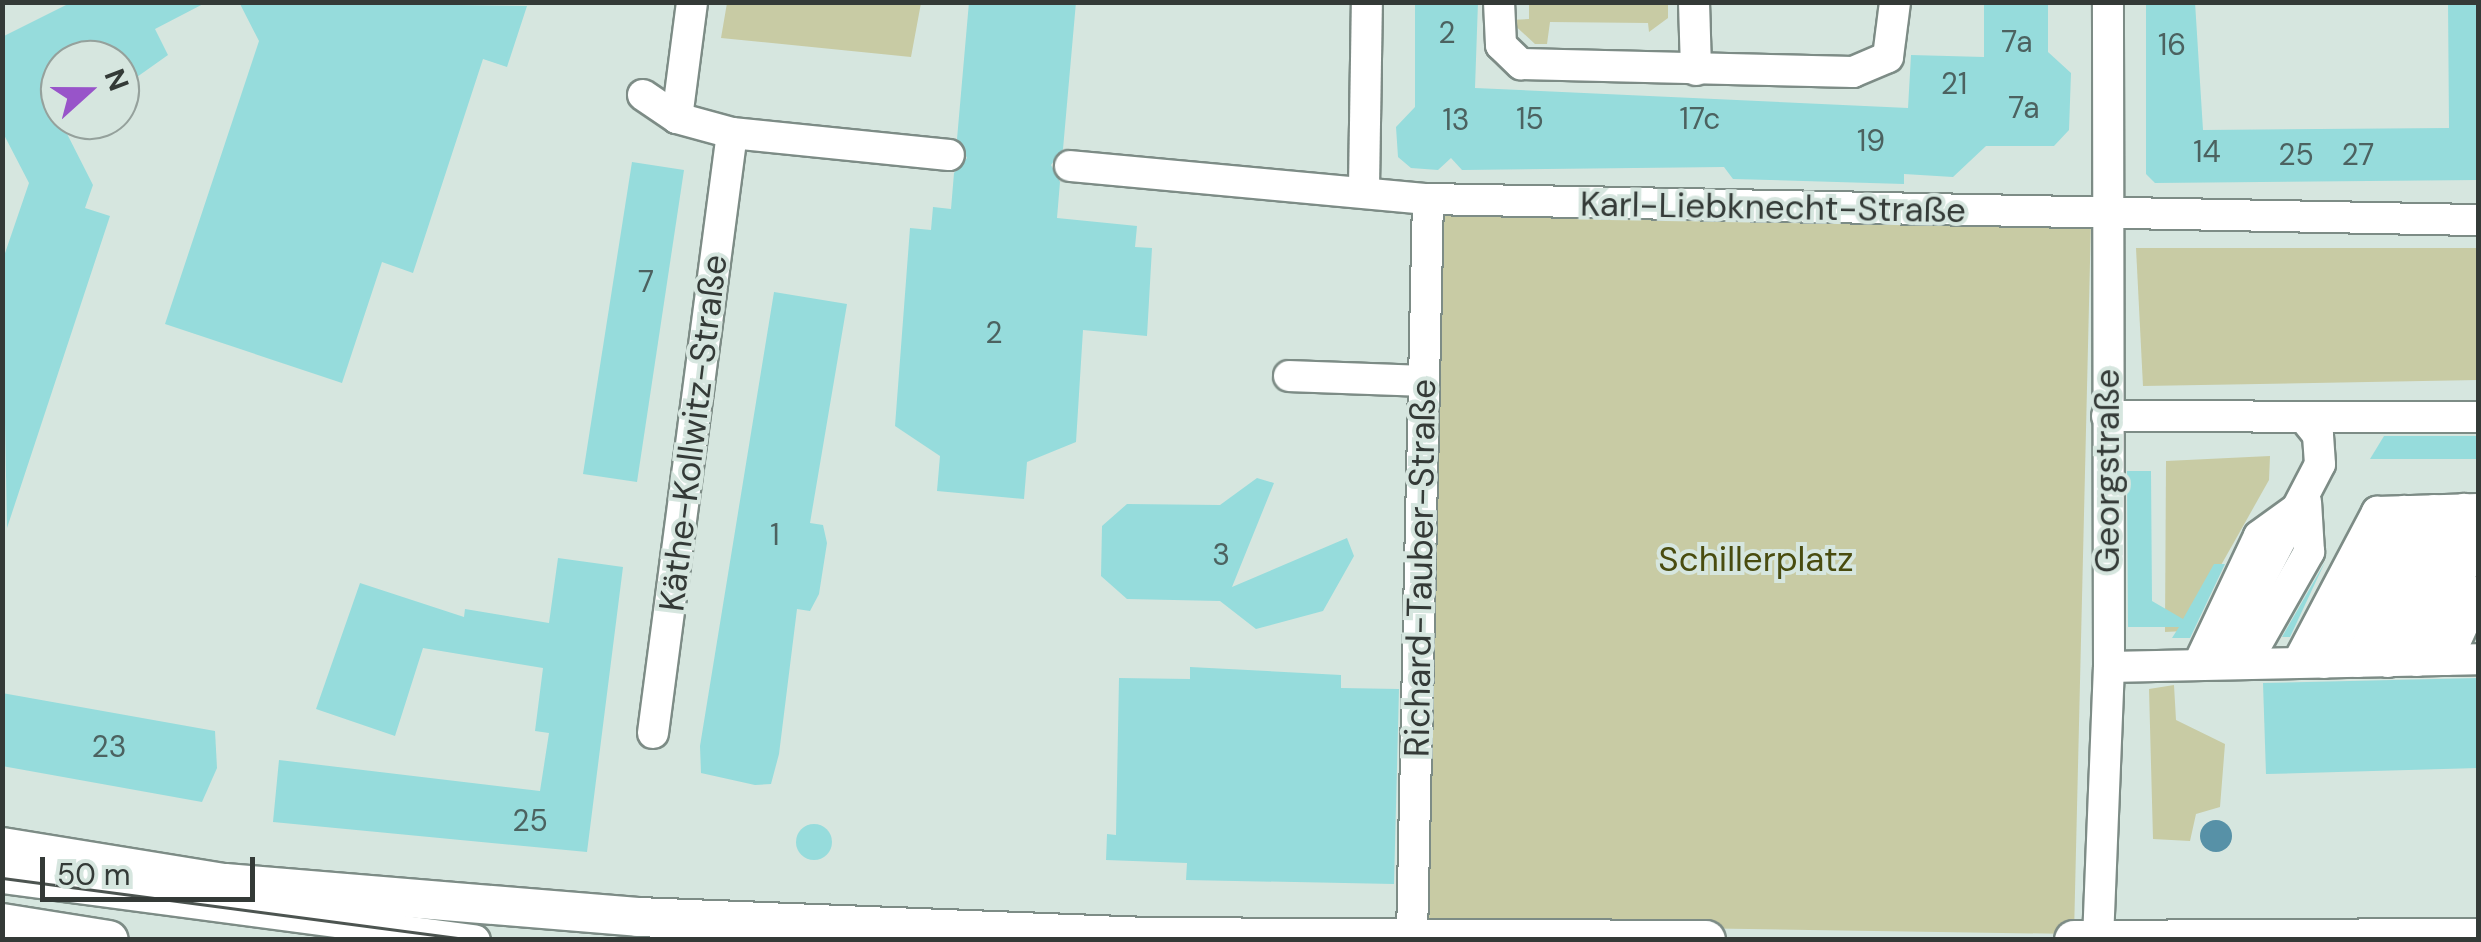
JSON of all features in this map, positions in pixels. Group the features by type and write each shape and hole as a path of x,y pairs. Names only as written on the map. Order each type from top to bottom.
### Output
{"main road":[{"path":"2,847 412,902 992,936 1706,940"},
{"path":"2,923 109,940"},
{"path":"2074,940 2478,938"}],"street":[{"path":"677,118 692,2"},
{"path":"1364,187 1367,2"},
{"path":"1499,2 1501,44 1521,64 1696,70 1874,69 1892,49 1895,2"},
{"path":"1694,2 1696,70"},
{"name":"Georgstraße","path":"2098,939 2109,667 2108,2"},
{"path":"643,95 677,118 732,133 949,155"},
{"name":"Käthe-Kollwitz-Straße","path":"652,733 732,133"},
{"name":"Karl-Liebknecht-Straße","path":"1070,166 1364,187 1428,200 2478,220"},
{"name":"Richard-Tauber-Straße","path":"1412,937 1428,200"},
{"path":"1289,376 1424,380"},
{"path":"2107,416 2478,417"},
{"path":"2220,663 2308,552 2306,502 2320,464 2318,435 2304,418"},
{"path":"2220,663 2259,536 2306,502"},
{"path":"2311,663 2377,512 2445,510 2387,662"},
{"path":"2387,662 2478,538"},
{"path":"2448,660 2478,592"},
{"path":"2109,667 2478,658"},
{"path":"2,878 475,940"},
{"path":"2,892 336,940"}],"green space":[{"path":"727,2 921,3 911,57 721,38"},
{"path":"1529,3 1668,3 1668,18 1649,32 1648,23 1550,22 1547,44 1535,44 1509,20 1529,19"},
{"name":"Schillerplatz","path":"1436,209 2091,220 2074,934 1419,924"},
{"path":"2136,248 2478,248 2478,380 2143,386"},
{"path":"2270,456 2269,480 2184,631 2165,632 2166,461"},
{"path":"2174,685 2176,720 2225,744 2220,807 2196,814 2190,841 2153,839 2149,689"}],"water":[{"path":"2216,820 2227,825 2232,836 2227,847 2216,852 2205,847 2200,836 2205,825"}],"building":[{"path":"72,2 207,2 155,29 168,55 140,75 140,40 40,40 40,140 70,140 93,185 85,208 110,216 7,528 2,262 29,183 2,131 2,37"},
{"path":"239,2 527,6 507,67 483,59 413,273 382,262 342,383 165,324 259,41"},
{"path":"969,2 1076,2 1063,149 1051,165 1060,182 1057,218 1137,226 1135,247 1152,248 1147,336 1083,330 1076,442 1027,462 1024,499 937,491 940,456 895,426 910,228 931,230 933,207 951,209 954,173 967,158 957,139"},
{"path":"1415,2 1478,2 1475,88 1908,108 1911,55 1984,57 1984,2 2048,2 2048,52 2071,73 2069,130 2054,146 1986,146 1953,177 1904,174 1904,184 1733,179 1724,167 1462,170 1451,158 1438,170 1411,168 1398,157 1396,127 1415,107"},
{"path":"2146,2 2195,2 2203,130 2449,128 2448,2 2478,2 2478,180 2155,183 2146,174"},
{"path":"632,162 684,170 637,482 583,474"},
{"path":"774,292 847,304 810,523 823,525 827,543 819,594 810,611 797,609 779,754 771,784 755,785 701,773 700,746"},
{"path":"2384,436 2478,436 2478,459 2370,459"},
{"path":"2127,471 2151,471 2152,601 2183,619 2214,564 2225,564 2190,638 2172,638 2179,627 2128,627"},
{"path":"1257,478 1274,483 1232,587 1347,538 1354,556 1323,611 1256,629 1220,601 1127,599 1101,576 1102,526 1127,504 1220,505"},
{"path":"558,558 623,567 587,852 273,822 279,760 540,791 549,733 535,731 543,668 423,648 395,736 316,709 360,583 464,617 465,609 549,623"},
{"path":"2325,562 2290,637 2282,637"},
{"path":"1190,667 1341,675 1341,688 1399,689 1394,884 1186,880 1187,863 1106,860 1107,834 1116,835 1119,678 1190,679"},
{"path":"2478,678 2478,768 2266,774 2263,683"},
{"path":"2,693 215,731 217,768 202,802 2,766"},
{"path":"814,824 827,829 832,842 827,855 814,860 801,855 796,842 801,829"}],"tram line":[{"path":"2,878 475,940"}]}
